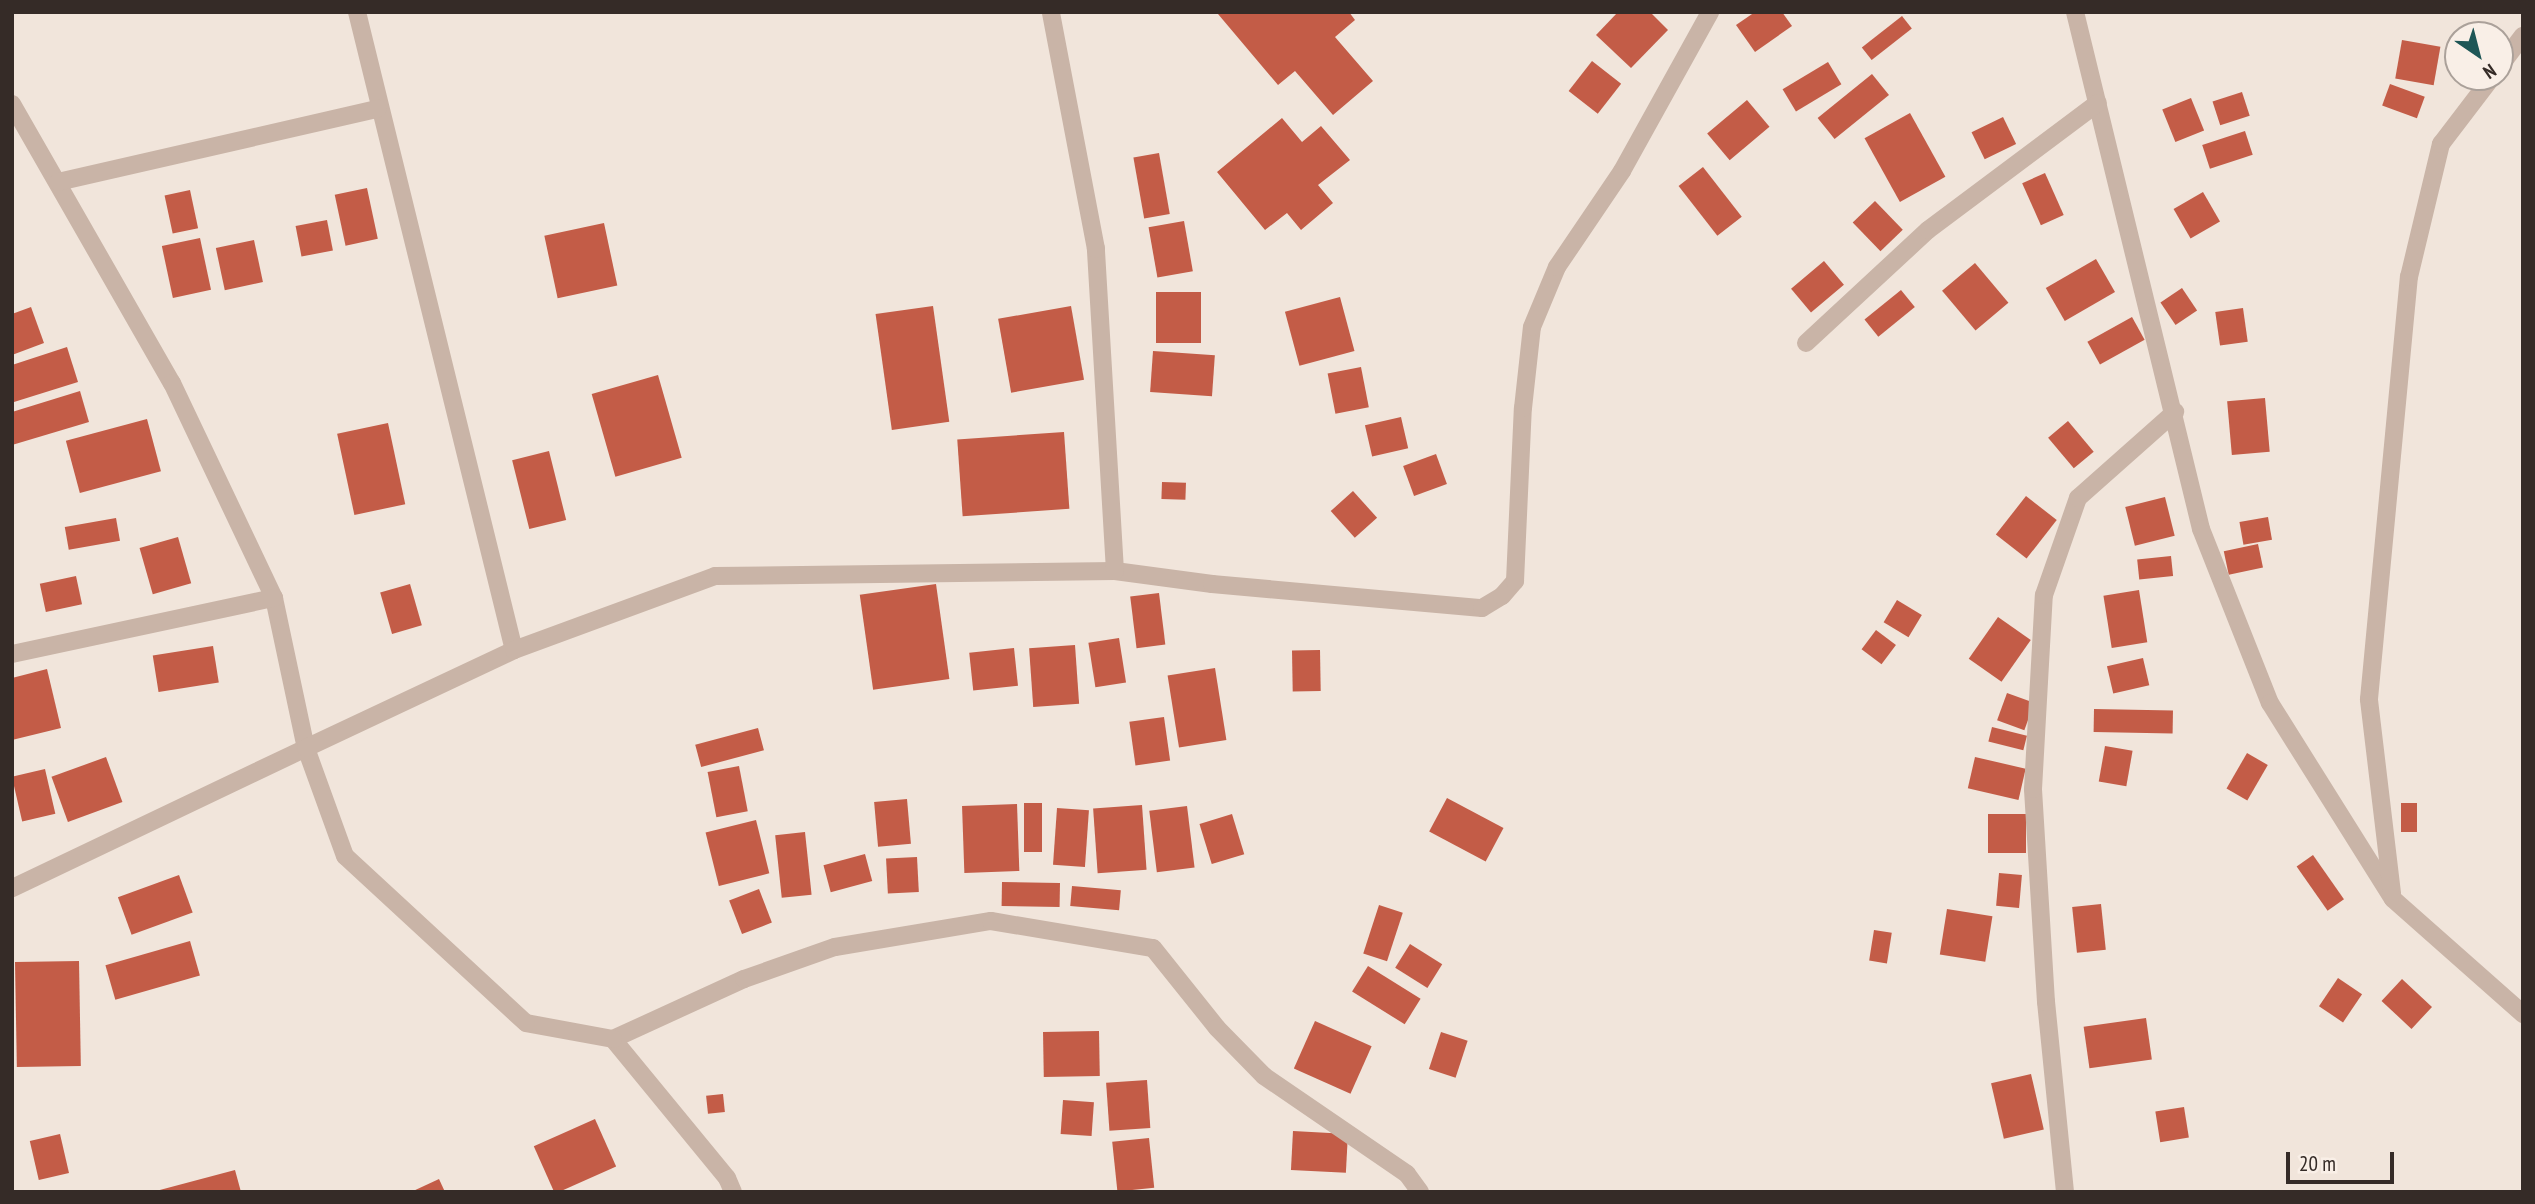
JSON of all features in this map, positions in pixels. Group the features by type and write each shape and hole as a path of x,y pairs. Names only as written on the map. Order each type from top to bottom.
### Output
{"street":[{"path":"357,12 514,650"},
{"path":"1051,12 1096,249 1115,570"},
{"path":"12,888 514,650 715,576 1115,570 1212,584 1482,608 1502,596 1516,581 1523,408 1532,327 1557,267 1622,171 1710,12"},
{"path":"2075,12 2202,529 2270,703 2393,899 2523,1014"},
{"path":"2393,899 2369,699 2409,276 2441,144 2481,91"},
{"path":"1806,343 1927,230 2098,103"},
{"path":"12,104 172,383 274,597 306,748 345,856 526,1023 613,1039 744,979 835,947 991,921 1153,948 1217,1028 1264,1076 1407,1174 1420,1192"},
{"path":"58,182 379,109"},
{"path":"2065,1192 2046,1002 2033,789 2044,595 2078,498 2175,412"},
{"path":"12,654 274,597"},
{"path":"613,1039 727,1178 733,1192"}],"building":[{"path":"1349,12 1355,20 1335,37 1373,81 1333,115 1295,71 1278,85 1218,14"},
{"path":"1618,12 1650,12 1668,30 1631,68 1596,35"},
{"path":"1755,12 1782,12 1792,26 1755,52 1736,25"},
{"path":"1902,16 1912,29 1872,60 1862,47"},
{"path":"2402,40 2440,47 2434,85 2395,78"},
{"path":"1592,61 1621,84 1598,114 1569,91"},
{"path":"1828,62 1841,84 1796,112 1783,89"},
{"path":"1872,74 1889,95 1835,139 1818,118"},
{"path":"2390,84 2425,97 2417,118 2382,106"},
{"path":"2242,92 2250,116 2220,125 2213,102"},
{"path":"2191,98 2204,130 2175,142 2162,110"},
{"path":"1747,100 1769,127 1730,160 1707,133"},
{"path":"1910,113 1945,177 1900,202 1865,138"},
{"path":"2003,117 2016,144 1985,159 1972,132"},
{"path":"1282,118 1302,142 1321,126 1350,160 1318,185 1333,203 1301,230 1287,213 1265,230 1217,172"},
{"path":"2245,131 2253,155 2210,169 2202,145"},
{"path":"1159,153 1170,214 1144,219 1133,158"},
{"path":"1703,167 1742,217 1717,236 1679,186"},
{"path":"2045,173 2064,215 2041,225 2022,183"},
{"path":"367,188 378,239 346,246 335,195"},
{"path":"190,190 198,228 173,234 165,195"},
{"path":"2203,192 2220,221 2191,238 2174,209"},
{"path":"1875,201 1903,230 1880,251 1853,223"},
{"path":"327,220 333,250 302,257 296,226"},
{"path":"1184,221 1193,271 1157,277 1149,227"},
{"path":"604,223 617,286 558,298 544,236"},
{"path":"200,238 211,290 173,298 162,246"},
{"path":"254,240 263,282 225,290 216,248"},
{"path":"2096,259 2115,292 2065,321 2046,288"},
{"path":"1824,261 1844,285 1811,312 1791,289"},
{"path":"1975,263 2008,303 1975,330 1942,291"},
{"path":"2182,288 2197,310 2176,325 2160,303"},
{"path":"1901,290 1915,307 1878,337 1864,320"},
{"path":"1156,292 1201,292 1201,343 1156,343"},
{"path":"1340,297 1354,351 1299,366 1285,312"},
{"path":"933,306 949,422 892,430 876,314"},
{"path":"1071,306 1084,380 1011,393 998,319"},
{"path":"31,307 44,343 12,355 12,314"},
{"path":"2243,308 2248,342 2220,346 2215,312"},
{"path":"2132,317 2145,340 2100,364 2087,342"},
{"path":"67,347 78,382 14,402 12,365"},
{"path":"1153,351 1215,355 1212,396 1150,392"},
{"path":"1361,367 1369,407 1335,414 1328,373"},
{"path":"658,375 682,458 615,477 592,394"},
{"path":"80,391 89,422 12,445 12,412"},
{"path":"2265,398 2270,452 2232,455 2227,401"},
{"path":"1401,417 1408,448 1372,457 1365,425"},
{"path":"147,419 161,471 80,493 66,441"},
{"path":"2068,421 2094,452 2074,468 2048,438"},
{"path":"388,423 405,504 354,515 337,434"},
{"path":"1064,432 1069,509 963,516 957,439"},
{"path":"549,451 566,520 529,529 512,460"},
{"path":"1436,454 1447,484 1414,496 1403,466"},
{"path":"1162,482 1186,483 1185,500 1161,499"},
{"path":"1353,491 1377,518 1355,538 1331,511"},
{"path":"2026,496 2057,520 2027,559 1996,535"},
{"path":"2165,497 2175,536 2135,546 2125,507"},
{"path":"2268,517 2272,540 2243,545 2239,522"},
{"path":"116,518 120,541 69,550 65,527"},
{"path":"178,537 191,583 153,594 140,548"},
{"path":"2258,544 2263,567 2229,575 2224,551"},
{"path":"2171,556 2173,576 2139,579 2137,560"},
{"path":"76,576 82,604 46,612 40,584"},
{"path":"410,584 422,625 392,634 380,593"},
{"path":"936,584 949,679 873,690 860,595"},
{"path":"2139,590 2147,642 2112,648 2103,596"},
{"path":"1159,593 1165,645 1137,648 1130,597"},
{"path":"1897,600 1922,615 1908,637 1884,622"},
{"path":"1998,617 2031,640 2002,682 1969,659"},
{"path":"1876,630 1896,645 1882,664 1862,649"},
{"path":"1119,638 1126,682 1095,687 1088,643"},
{"path":"1075,645 1079,704 1033,707 1029,648"},
{"path":"213,646 219,683 159,692 153,656"},
{"path":"1014,648 1018,686 973,690 969,653"},
{"path":"1292,650 1320,650 1321,691 1293,691"},
{"path":"2143,658 2149,685 2113,694 2107,666"},
{"path":"1215,668 1226,740 1179,748 1168,676"},
{"path":"47,669 61,728 12,740 12,678"},
{"path":"2007,693 2034,703 2024,730 1997,720"},
{"path":"2094,709 2173,710 2173,733 2094,732"},
{"path":"1164,717 1170,761 1135,765 1129,722"},
{"path":"1992,727 2027,736 2023,750 1988,742"},
{"path":"758,728 764,750 701,767 695,745"},
{"path":"2105,746 2133,751 2126,786 2099,781"},
{"path":"2247,753 2268,765 2247,801 2226,789"},
{"path":"106,757 122,802 68,822 51,777"},
{"path":"1975,757 2026,769 2018,800 1968,788"},
{"path":"739,766 748,811 716,817 708,772"},
{"path":"45,769 55,814 22,821 12,777"},
{"path":"1447,798 1504,828 1486,862 1429,832"},
{"path":"907,799 911,844 878,847 874,802"},
{"path":"1024,803 1042,803 1042,852 1024,852"},
{"path":"2401,803 2417,803 2417,832 2401,832"},
{"path":"1017,804 1019,871 964,873 962,806"},
{"path":"1142,805 1147,870 1098,873 1093,808"},
{"path":"1187,806 1195,868 1157,872 1149,811"},
{"path":"1057,808 1089,810 1085,867 1053,865"},
{"path":"1232,814 1244,854 1212,864 1199,824"},
{"path":"1988,814 2026,814 2026,853 1988,853"},
{"path":"756,820 769,873 719,886 706,833"},
{"path":"805,832 812,895 782,898 775,835"},
{"path":"865,854 872,881 831,892 823,865"},
{"path":"2313,855 2344,899 2328,911 2297,866"},
{"path":"917,857 919,892 888,894 886,859"},
{"path":"1999,873 2022,875 2019,908 1996,906"},
{"path":"179,875 193,913 132,935 118,897"},
{"path":"1002,882 1060,883 1060,907 1002,906"},
{"path":"1072,886 1121,890 1119,910 1070,906"},
{"path":"759,889 772,923 742,934 729,900"},
{"path":"2101,904 2106,950 2077,953 2072,907"},
{"path":"1379,905 1403,913 1387,961 1363,954"},
{"path":"1947,909 1992,916 1985,962 1940,954"},
{"path":"1874,930 1892,933 1887,963 1869,961"},
{"path":"190,941 200,976 115,1000 105,965"},
{"path":"1410,944 1442,964 1427,988 1395,968"},
{"path":"79,961 81,1066 17,1067 15,962"},
{"path":"1368,966 1421,999 1405,1024 1352,991"},
{"path":"2338,978 2362,994 2343,1022 2319,1006"},
{"path":"2402,979 2432,1007 2412,1029 2382,1001"},
{"path":"2146,1018 2152,1060 2089,1068 2084,1027"},
{"path":"1315,1021 1372,1046 1350,1094 1294,1069"},
{"path":"1099,1031 1100,1076 1044,1077 1043,1032"},
{"path":"1441,1032 1468,1041 1456,1078 1429,1069"},
{"path":"2031,1074 2044,1130 2004,1139 1991,1083"},
{"path":"1147,1080 1150,1128 1109,1131 1106,1083"},
{"path":"723,1094 725,1112 708,1114 706,1096"},
{"path":"1063,1100 1094,1102 1092,1136 1061,1134"},
{"path":"2184,1107 2189,1138 2160,1142 2155,1112"},
{"path":"595,1119 616,1167 554,1192 534,1146"},
{"path":"1293,1131 1348,1134 1346,1173 1291,1170"},
{"path":"60,1134 69,1173 39,1180 30,1141"},
{"path":"1149,1138 1154,1188 1117,1192 1112,1142"},
{"path":"235,1170 241,1192 156,1191"},
{"path":"439,1179 445,1192 411,1192"}]}
